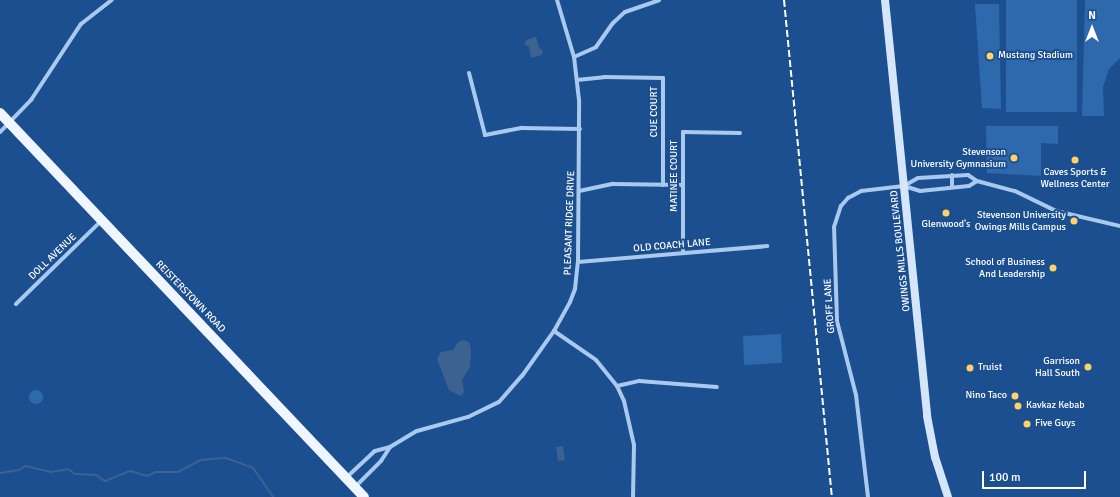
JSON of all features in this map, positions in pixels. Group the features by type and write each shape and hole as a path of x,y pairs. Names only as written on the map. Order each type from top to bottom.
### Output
{"main road":[{"name":"OWINGS MILLS BOULEVARD","path":"885,0 927,416 935,457 948,497"},
{"name":"REISTERSTOWN ROAD","path":"0,113 364,497"}],"street":[{"path":"0,132 10,123 42,85 81,24 112,0"},
{"name":"PLEASANT RIDGE DRIVE","path":"346,478 375,451 390,447 417,431 468,417 498,402 512,390 554,331 575,289 578,262 580,129 577,80 574,57 557,0"},
{"path":"574,57 596,47 613,23 625,12 659,0"},
{"path":"469,73 485,135 522,128 580,129"},
{"name":"CUE COURT","path":"577,80 604,77 663,78 663,184"},
{"name":"MATINEE COURT","path":"683,253 683,132 740,133"},
{"path":"952,175 952,187"},
{"path":"904,186 918,178 968,175 977,181 1015,191 1056,211 1120,226"},
{"path":"904,186 920,191 969,186 977,181"},
{"path":"579,191 613,184 683,185"},
{"name":"GROFF LANE","path":"868,497 856,394 837,321 834,227 841,206 852,195 866,190 904,186"},
{"name":"DOLL AVENUE","path":"16,304 102,221"},
{"name":"OLD COACH LANE","path":"578,262 767,246"},
{"path":"554,331 596,360 617,386 632,427 635,464 633,497"},
{"path":"617,386 639,381 717,387"},
{"name":"PLEASANT RIDGE DRIVE","path":"355,487 381,461 390,447"}],"shaded area":[{"path":"1006,0 1077,0 1077,112 1006,112"},
{"path":"1085,0 1120,0 1120,58 1109,69 1103,87 1104,116 1082,116"},
{"name":"Mustang Stadium","path":"975,4 999,4 1001,109 982,108"},
{"path":"536,37 539,47 543,51 542,55 531,58 529,47 524,44 526,40"},
{"name":"Stevenson University Gymnasium","path":"986,126 1058,126 1058,144 1041,143 1041,176 987,173"},
{"path":"781,334 782,363 744,365 743,336"},
{"path":"464,340 469,342 471,349 470,367 462,380 464,392 461,396 449,390 437,359 441,352 453,350 458,342"},
{"path":"36,390 41,392 43,397 41,402 36,404 31,402 29,397 31,392"},
{"path":"563,446 565,460 558,461 556,447"}],"waterway":[{"path":"0,473 19,470 25,466 50,472 68,469 75,474 96,475 105,481 130,471 147,476 156,472 178,472 201,460 226,458 253,468 273,497"}],"railway":[{"path":"784,0 832,497"}],"place":[{"name":"Mustang Stadium","path":"990,56"},
{"name":"Stevenson University Gymnasium","path":"1014,158"},
{"name":"Caves Sports & Wellness Center","path":"1075,160"},
{"name":"Glenwood's","path":"946,213"},
{"name":"Stevenson University Owings Mills Campus","path":"1074,221"},
{"name":"School of Business And Leadership","path":"1053,268"},
{"name":"Garrison Hall South","path":"1088,367"},
{"name":"Truist","path":"970,368"},
{"name":"Nino Taco","path":"1015,396"},
{"name":"Kavkaz Kebab","path":"1018,406"},
{"name":"Five Guys","path":"1027,424"}]}
